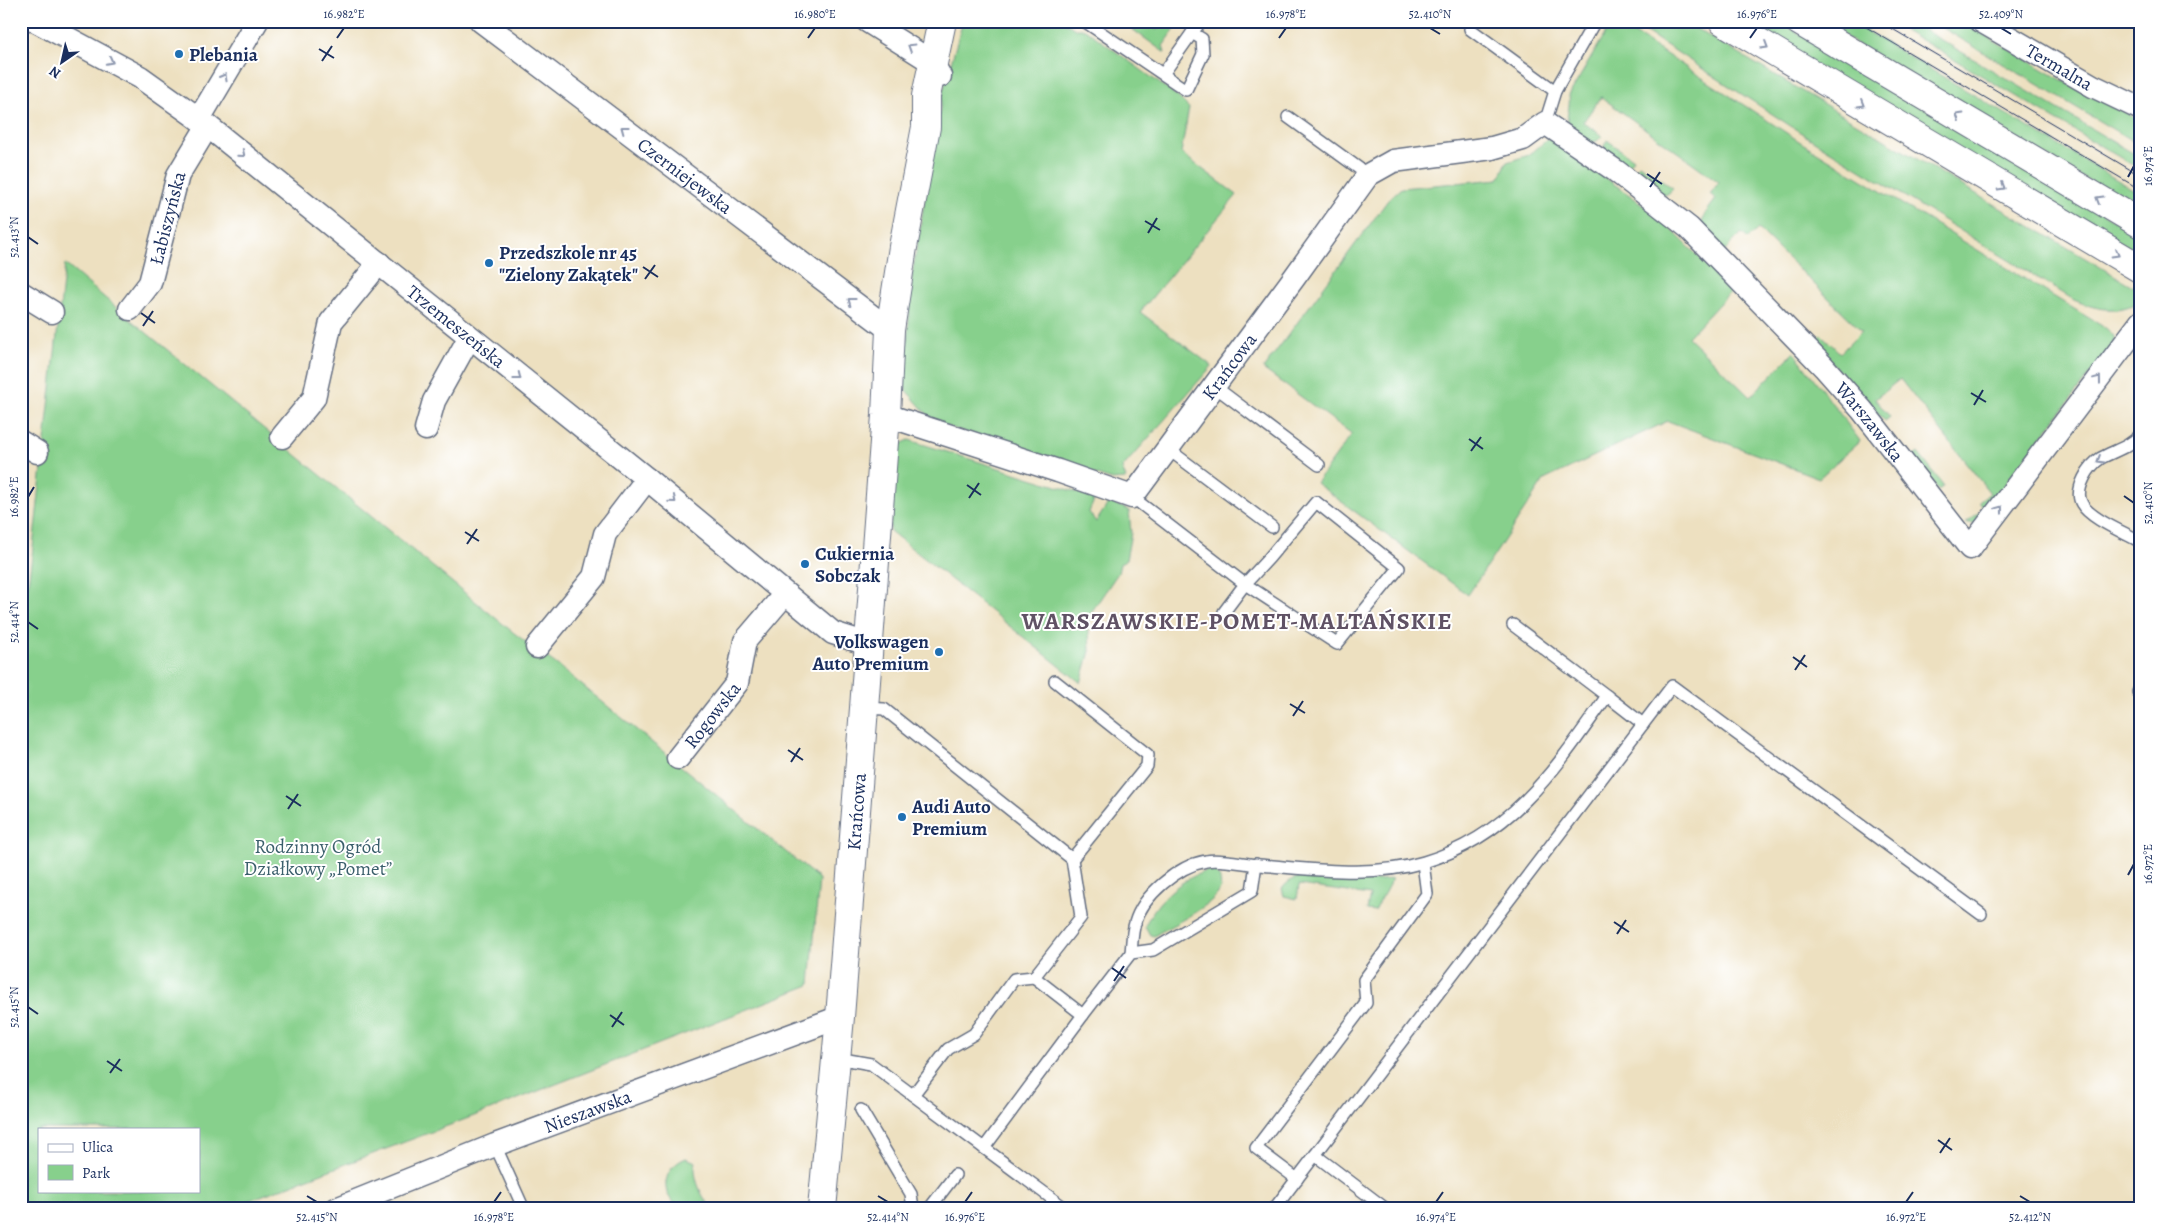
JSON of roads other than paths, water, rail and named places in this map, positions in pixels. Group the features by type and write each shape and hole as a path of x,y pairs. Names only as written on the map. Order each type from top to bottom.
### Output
{"street":[{"name":"Trzemeszeńska","path":"36,21 140,77 203,123 647,479 834,633 868,644"},
{"name":"Łabiszyńska","path":"130,309 150,283 178,175 257,21"},
{"name":"Czerniejewska","path":"481,21 890,330"},
{"path":"867,21 937,72"},
{"name":"Krańcowa","path":"937,72 942,21"},
{"name":"Krańcowa","path":"822,1209 837,1058 886,415 890,330 903,247 926,127 926,96 958,21"},
{"path":"1723,21 2141,269"},
{"path":"1799,21 2141,224"},
{"name":"Termalna","path":"1981,21 2093,86 2141,109"},
{"name":"Krańcowa","path":"1132,497 1368,175 1393,161 1492,148 1523,139 1545,124"},
{"name":"Warszawska","path":"1545,124 1616,171 1689,228 1824,367 1862,410 1970,548 2141,322"},
{"path":"282,438 314,398 331,322 379,263"},
{"path":"21,293 52,312"},
{"path":"426,429 434,401 469,338"},
{"path":"886,415 1132,497"},
{"path":"537,646 594,577 605,534 647,479"},
{"name":"Rogowska","path":"678,758 737,682 745,641 785,594"},
{"name":"Nieszawska","path":"336,1209 495,1145 840,1017"}],"lane":[{"path":"1084,21 1186,90 1203,54 1202,39 1192,33"},
{"path":"1163,74 1200,21"},
{"path":"1545,124 1555,91 1595,21"},
{"path":"1470,29 1555,91"},
{"path":"1288,117 1368,175"},
{"path":"1214,386 1319,465"},
{"path":"2141,434 2128,446 2101,458 2091,466 2081,484 2079,494 2081,503 2090,513 2141,542"},
{"path":"1168,449 1272,526"},
{"path":"1132,497 1245,584 1338,644 1399,568 1316,502 1245,584 1224,612"},
{"path":"1514,625 1643,724"},
{"path":"1054,681 1148,755 1147,766 1072,859"},
{"path":"1274,1209 1672,686 1981,914"},
{"path":"984,1148 1131,953 1135,923 1144,906 1159,887 1183,869 1207,860 1347,872 1386,869 1423,863 1462,847 1506,820 1540,787 1607,696"},
{"path":"864,708 884,709 1072,859 1081,917 1034,977"},
{"path":"1297,1179 1256,1148 1366,1003 1364,980 1427,894 1423,863"},
{"path":"1131,953 1153,950 1252,891 1256,864"},
{"path":"913,1095 948,1048 974,1034 1014,979 1034,977 1083,1015"},
{"path":"837,1058 871,1064 1066,1209"},
{"path":"860,1110 911,1194 913,1209"},
{"path":"495,1145 522,1205 520,1209"},
{"path":"1315,1155 1386,1209"},
{"path":"928,1209 955,1175"}],"tram line":[{"path":"1856,21 2141,190"},
{"path":"1879,21 2141,176"}],"place":[{"name":"Plebania","path":"179,54"},
{"name":"Przedszkole nr 45 \"Zielony Zakątek\"","path":"489,263"},
{"name":"Cukiernia Sobczak","path":"805,564"},
{"name":"Volkswagen Auto Premium","path":"939,652"},
{"name":"Audi Auto Premium","path":"902,817"}],"district":[{"name":"WARSZAWSKIE-POMET-MALTAŃSKIE","path":"1237,621"}],"park label":[{"name":"Rodzinny Ogród Działkowy „Pomet”","path":"318,857"}]}
